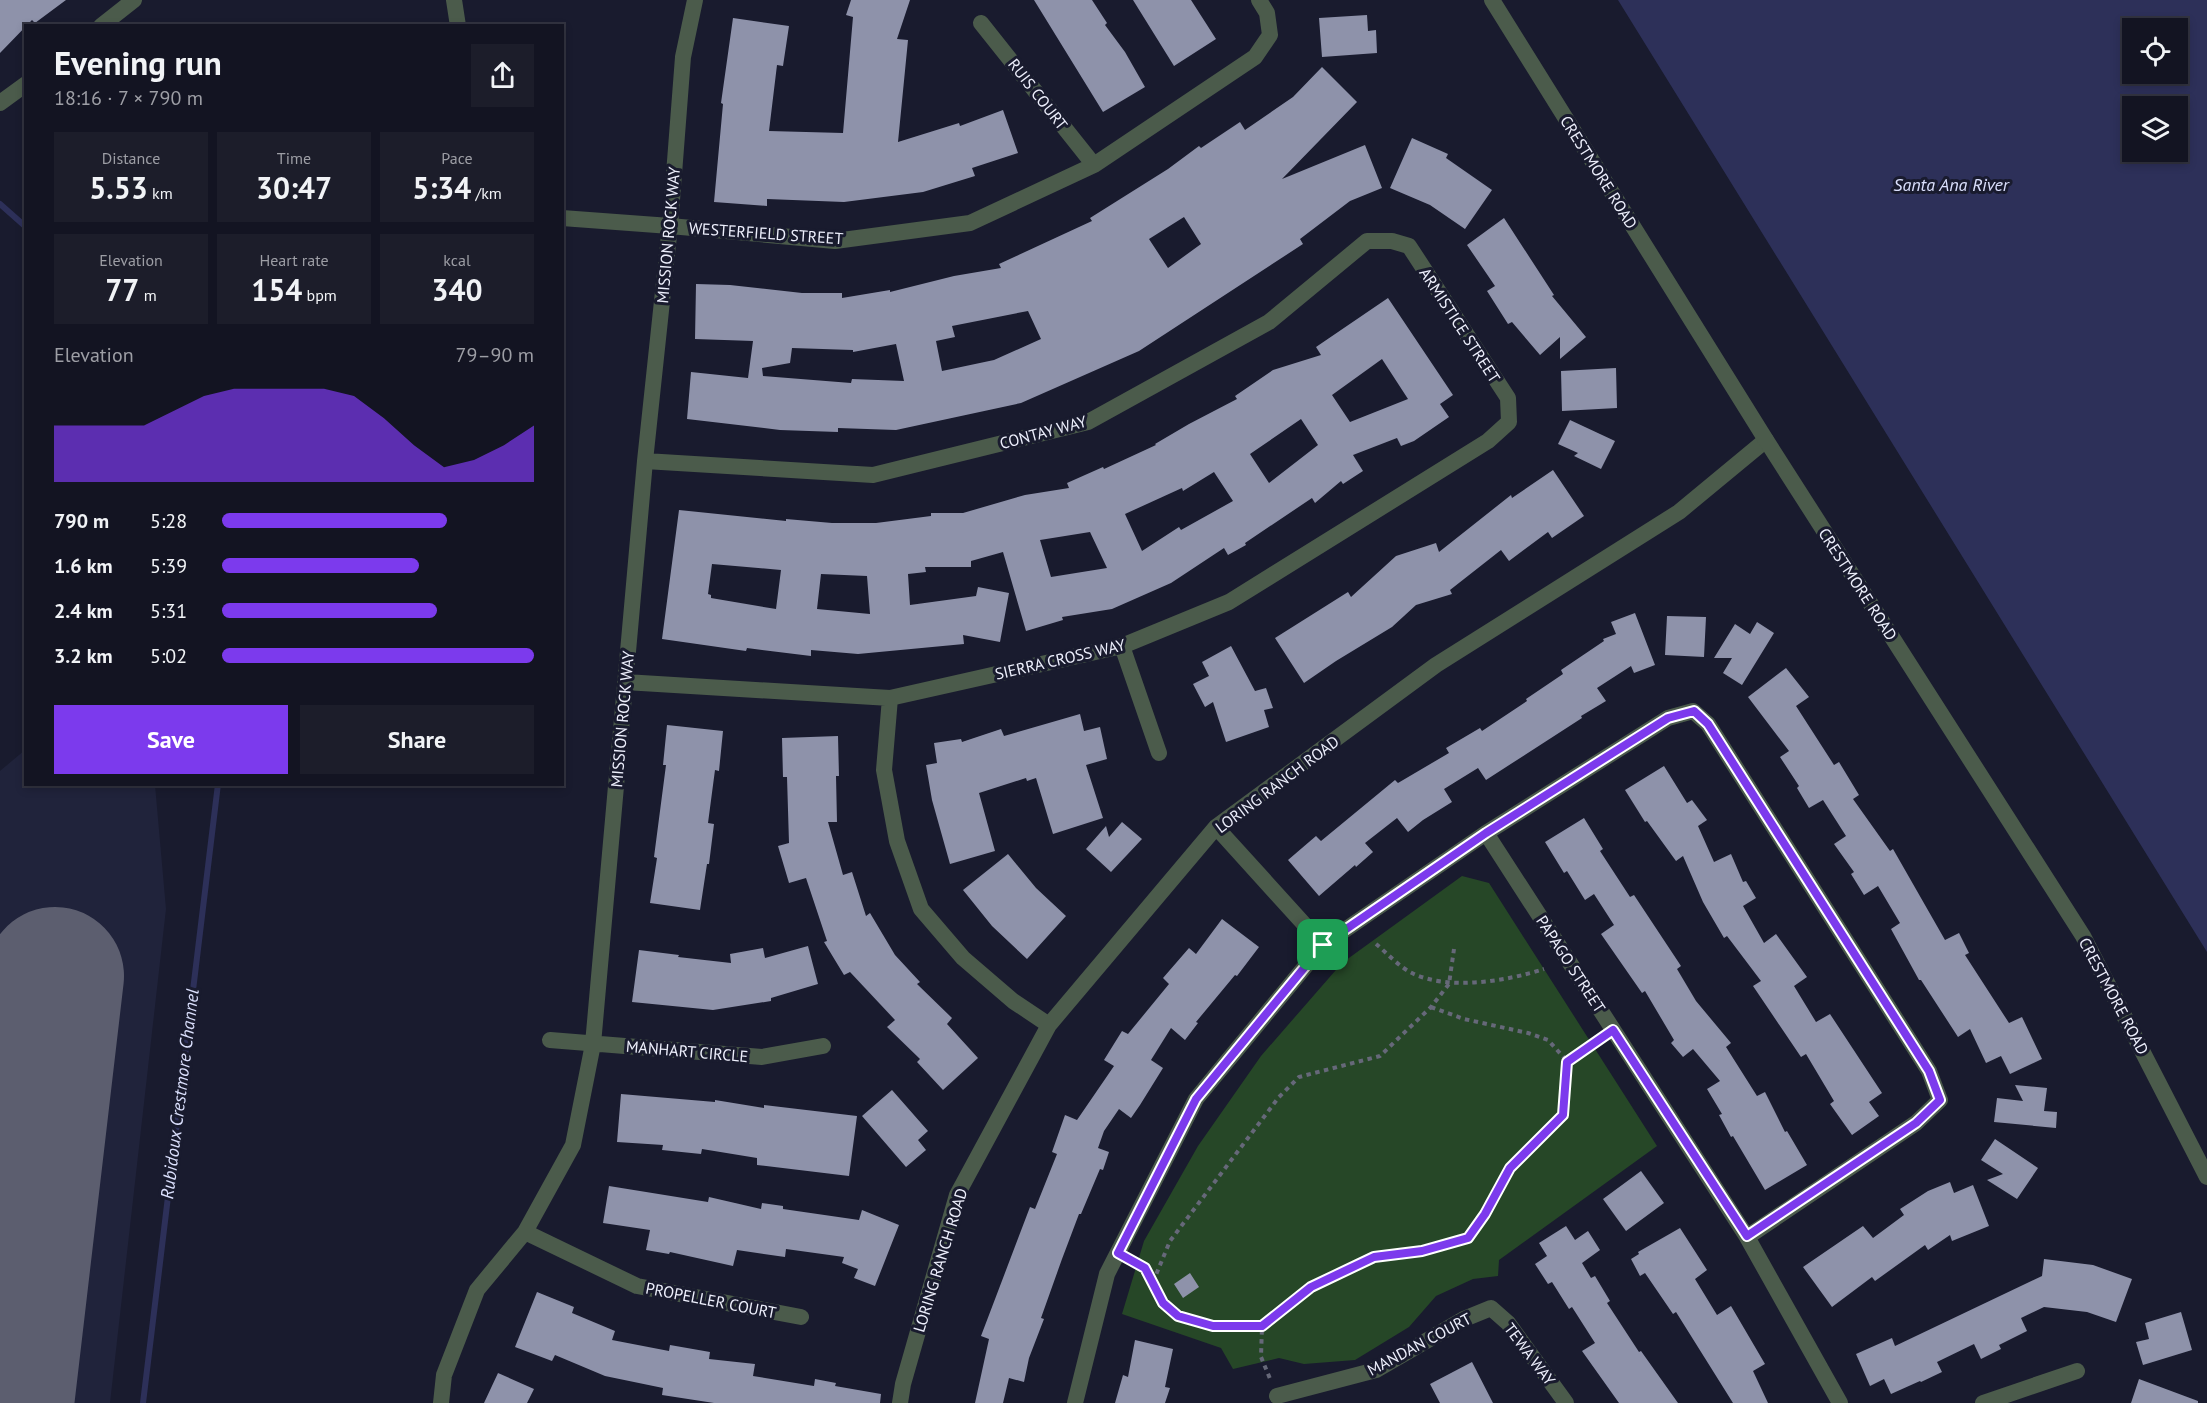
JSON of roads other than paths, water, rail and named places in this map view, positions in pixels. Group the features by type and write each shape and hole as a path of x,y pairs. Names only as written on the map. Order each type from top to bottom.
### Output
{"street":[{"path":"104,24 134,0"},
{"path":"454,0 458,24"},
{"name":"MISSION ROCK WAY","path":"441,1403 444,1375 477,1290 525,1232 573,1145 593,1044 645,461 670,226 683,57 695,0"},
{"name":"WESTERFIELD STREET","path":"564,218 835,241 970,223 1094,165 1255,57 1270,35 1267,13 1259,0"},
{"name":"CRESTMORE ROAD","path":"1492,0 1766,440 2083,936 2207,1176"},
{"name":"RUIS COURT","path":"981,23 1094,165"},
{"path":"0,103 24,85"},
{"name":"CONTAY WAY","path":"645,461 873,475 1088,422 1269,322 1367,241 1392,241"},
{"name":"ARMISTICE STREET","path":"1392,241 1409,246 1508,398 1509,422"},
{"name":"SIERRA CROSS WAY","path":"625,682 890,698 1122,646 1229,602 1488,441 1509,422"},
{"name":"LORING RANCH ROAD","path":"900,1403 903,1384 957,1195 1049,1025 1216,827 1436,665 1679,512 1766,440"},
{"path":"1122,646 1159,753"},
{"path":"890,698 884,770 897,841 921,909 963,958 1013,1001 1049,1025"},
{"path":"1076,1403 1107,1274 1196,1099 1323,945 1486,833 1668,718 1694,711 1708,724 1929,1071 1940,1100 1916,1123 1747,1236"},
{"path":"1216,827 1323,945"},
{"name":"PAPAGO STREET","path":"1486,833 1747,1236 1840,1403"},
{"name":"MANHART CIRCLE","path":"550,1040 762,1057 823,1046"},
{"name":"PROPELLER COURT","path":"525,1232 637,1286 801,1317"},
{"name":"MANDAN COURT","path":"1277,1396 1376,1370 1464,1319 1491,1308"},
{"name":"TEWA WAY","path":"1491,1308 1508,1323 1566,1403"},
{"path":"1983,1403 2077,1371"}],"water":[{"name":"Santa Ana River","path":"1618,0 2207,0 2207,952"}],"waterway":[{"name":"Rubidoux Crestmore Channel","path":"0,204 24,225"},
{"name":"Rubidoux Crestmore Channel","path":"143,1403 218,786"}]}
